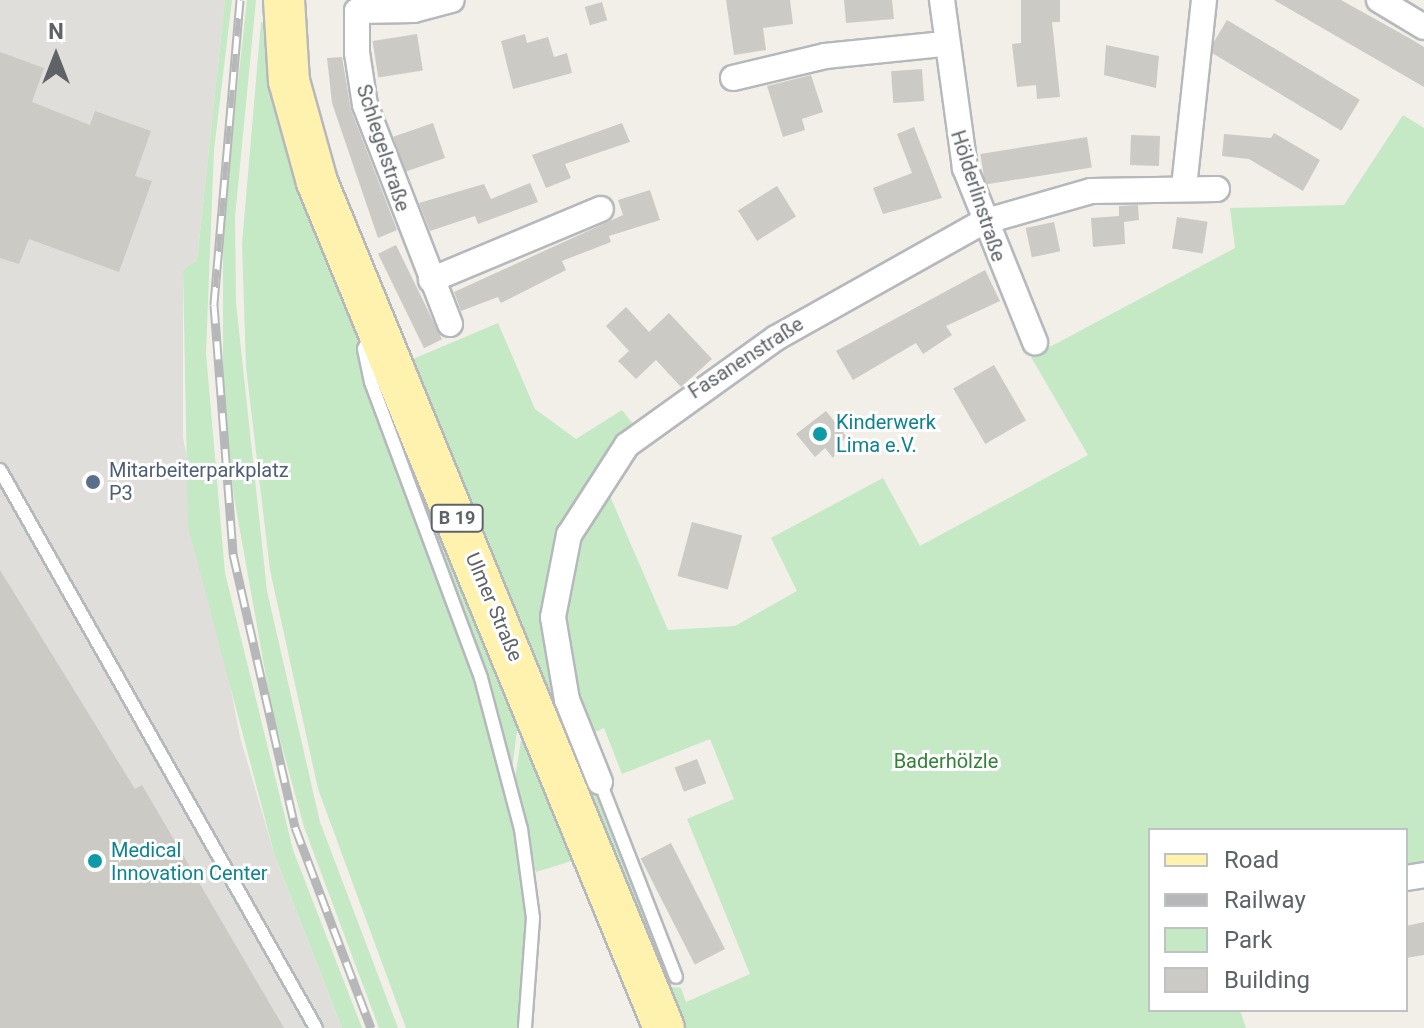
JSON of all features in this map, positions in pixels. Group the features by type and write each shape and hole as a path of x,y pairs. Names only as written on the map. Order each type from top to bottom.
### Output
{"main road":[{"name":"Ulmer Straße","path":"284,0 289,81 303,142 664,1028"}],"street":[{"name":"Schlegelstraße","path":"450,324 365,105 357,11 414,10 452,0"},
{"name":"Hölderlinstraße","path":"942,0 944,44 958,141 983,222 1035,342"},
{"path":"1184,187 1204,0"},
{"path":"1379,0 1424,27"},
{"path":"733,78 825,56 944,44"},
{"name":"Fasanenstraße","path":"600,782 567,700 553,633 560,562 591,491 627,445 699,388 839,300 983,222 1061,196 1184,187 1217,189"},
{"path":"431,280 601,209"}],"lane":[{"path":"378,331 364,343 371,382 481,678 521,829 533,918 525,1028"},
{"path":"0,470 316,1028"},
{"path":"600,782 676,977"}],"shaded area":[{"path":"0,0 225,0 197,260 183,270 183,437 240,737 274,853 342,1028 0,1028"}],"green space":[{"path":"225,0 232,0 214,150 206,353 225,573 293,850 362,1028 342,1028 274,853 188,526 183,270 197,260"},
{"path":"247,0 256,0 235,217 236,303 267,591 320,822 398,1028 379,1028 304,827 272,710 234,497 223,404 223,219"},
{"path":"261,22 269,24 355,309 363,370 490,724 524,867 529,940 521,1028 406,1028 318,789 270,570 246,367 242,244"},
{"name":"Baderhölzle","path":"1403,115 1424,128 1424,870 1408,873 1408,828 1148,828 1148,1012 1241,1012 1246,1028 673,1028 573,754 579,752 672,987 681,988 686,1002 750,974 687,819 734,799 710,739 622,774 604,728 588,735 562,640 576,546 606,487 668,630 735,626 797,591 771,538 883,478 920,546 1088,455 1031,357 1235,248 1230,208 1344,205"},
{"path":"498,323 535,409 576,439 622,410 637,429 554,567 570,748 406,362"},
{"path":"373,367 520,707 512,770 486,678"},
{"path":"525,714 581,858 536,872 515,778"}],"building":[{"path":"726,0 790,0 793,24 763,28 766,50 734,55"},
{"path":"844,0 892,0 894,19 846,23"},
{"path":"1021,0 1060,0 1060,22 1052,22 1060,97 1037,99 1036,85 1017,87 1012,44 1021,43"},
{"path":"1274,0 1341,0 1411,39 1424,47 1424,87"},
{"path":"602,2 607,20 590,25 585,7"},
{"path":"1227,20 1360,100 1341,131 1208,51"},
{"path":"417,34 423,71 378,78 373,41"},
{"path":"525,34 527,43 548,37 554,57 567,53 572,73 513,89 501,41"},
{"path":"1106,45 1159,56 1156,88 1104,75"},
{"path":"0,52 44,68 32,102 90,125 95,111 151,131 135,176 152,181 119,272 29,239 19,264 0,258"},
{"path":"342,57 351,110 397,230 378,238 332,103 327,58"},
{"path":"922,69 924,101 893,103 891,71"},
{"path":"811,75 823,112 802,119 805,130 783,137 767,86"},
{"path":"433,123 445,158 405,172 393,137"},
{"path":"622,123 630,142 565,164 571,178 546,188 532,155"},
{"path":"914,127 942,198 883,214 873,188 912,173 897,134"},
{"path":"1274,133 1320,160 1303,191 1249,159 1222,156 1224,134 1271,138"},
{"path":"1131,135 1160,136 1159,166 1130,165"},
{"path":"1087,137 1092,168 985,185 980,154"},
{"path":"530,183 538,202 478,224 475,216 430,231 419,203 484,184 491,199"},
{"path":"777,186 796,217 757,241 738,210"},
{"path":"650,190 660,220 609,236 611,242 562,261 566,270 501,303 498,297 461,311 454,292 623,215 618,200"},
{"path":"1138,205 1139,220 1124,222 1125,244 1093,247 1091,218 1119,216 1119,206"},
{"path":"1177,217 1208,222 1203,253 1172,249"},
{"path":"1054,222 1060,251 1032,257 1026,228"},
{"path":"396,245 442,339 424,348 378,254"},
{"path":"985,270 1000,301 946,326 952,335 923,354 916,343 853,380 836,351"},
{"path":"626,307 649,332 669,313 712,359 681,387 656,360 636,379 618,361 629,351 606,326"},
{"path":"994,365 1026,420 985,444 953,389"},
{"name":"Kinderwerk Lima e.V.","path":"826,411 846,436 833,458 825,448 815,457 796,434"},
{"path":"692,522 742,535 728,590 678,576"},
{"name":"Medical Innovation Center","path":"0,570 135,789 142,785 284,1028 0,1028"},
{"path":"697,759 706,783 684,792 675,768"},
{"path":"671,843 725,949 695,964 641,858"},
{"path":"1424,922 1424,955 1408,958 1408,926"}],"railway":[{"path":"240,0 214,305 233,554 295,827 371,1028"}],"place":[{"name":"Kinderwerk Lima e.V.","path":"820,434"},
{"name":"Mitarbeiterparkplatz P3","path":"93,482"},
{"name":"Medical Innovation Center","path":"95,861"}]}
